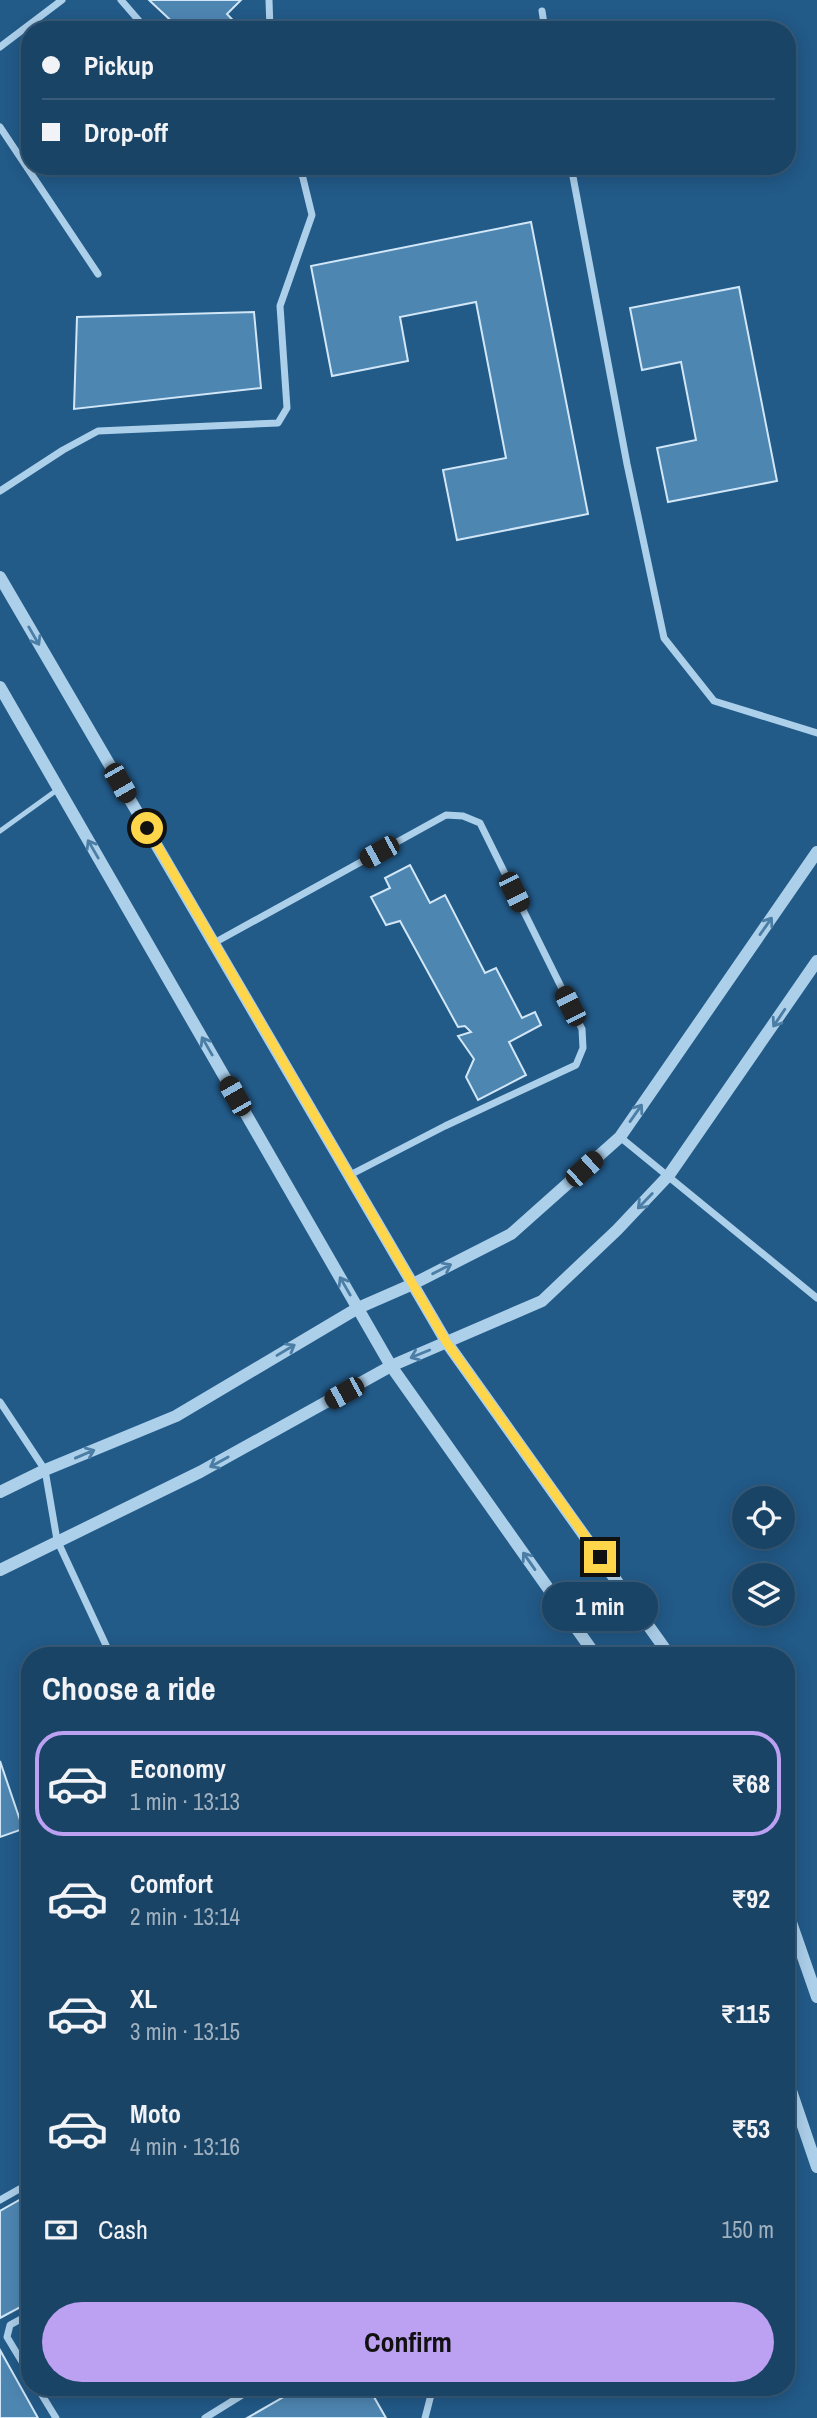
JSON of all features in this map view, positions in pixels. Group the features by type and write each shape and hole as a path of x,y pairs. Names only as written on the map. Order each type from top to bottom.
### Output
{"street":[{"path":"34,21 62,0"},
{"path":"121,0 139,21"},
{"path":"269,0 270,21"},
{"path":"542,11 544,21"},
{"path":"0,47 21,31"},
{"path":"0,127 21,158"},
{"path":"32,175 98,274"},
{"path":"0,491 98,431 278,423 287,408 280,306 312,215 302,175"},
{"path":"573,175 627,464 664,638 714,701 817,733"},
{"path":"0,577 447,1343 664,1647"},
{"path":"0,687 391,1366 590,1647"},
{"path":"214,943 446,815 463,816 480,823 582,1029 583,1048 576,1065 350,1175"},
{"path":"0,1492 176,1416 358,1308 511,1234 620,1137 817,852"},
{"path":"0,1570 200,1472 391,1366 542,1301 617,1230 669,1175 817,961"},
{"path":"620,1137 817,1298"},
{"path":"0,1402 45,1471 57,1540 107,1647"},
{"path":"795,1934 817,1997"},
{"path":"795,2102 817,2167"},
{"path":"0,2200 21,2188"},
{"path":"21,2319 10,2325 7,2337 21,2360"},
{"path":"43,2396 56,2418"},
{"path":"205,2418 240,2396"},
{"path":"425,2418 431,2396"}],"lane":[{"path":"0,831 59,789"}],"building":[{"path":"149,0 241,0 227,14 234,21 171,21"},
{"path":"531,222 588,514 457,540 443,470 506,458 476,302 400,317 408,361 332,376 311,266"},
{"path":"739,287 777,481 668,502 657,448 696,440 681,362 642,370 630,308"},
{"path":"254,312 261,388 74,409 77,317"},
{"path":"410,865 430,903 445,895 485,973 496,968 522,1018 535,1012 541,1025 509,1042 526,1075 478,1100 466,1077 474,1059 458,1036 471,1032 465,1026 458,1027 400,921 386,925 371,897 390,888 385,878"},
{"path":"0,1761 21,1830 0,1837"},
{"path":"21,2199 21,2307 0,2318 0,2211"},
{"path":"0,2350 21,2388 21,2396 26,2396 38,2418 0,2418"},
{"path":"285,2396 376,2396 386,2418 247,2418"}],"route":[{"path":"147,828 447,1343 600,1557"}]}
